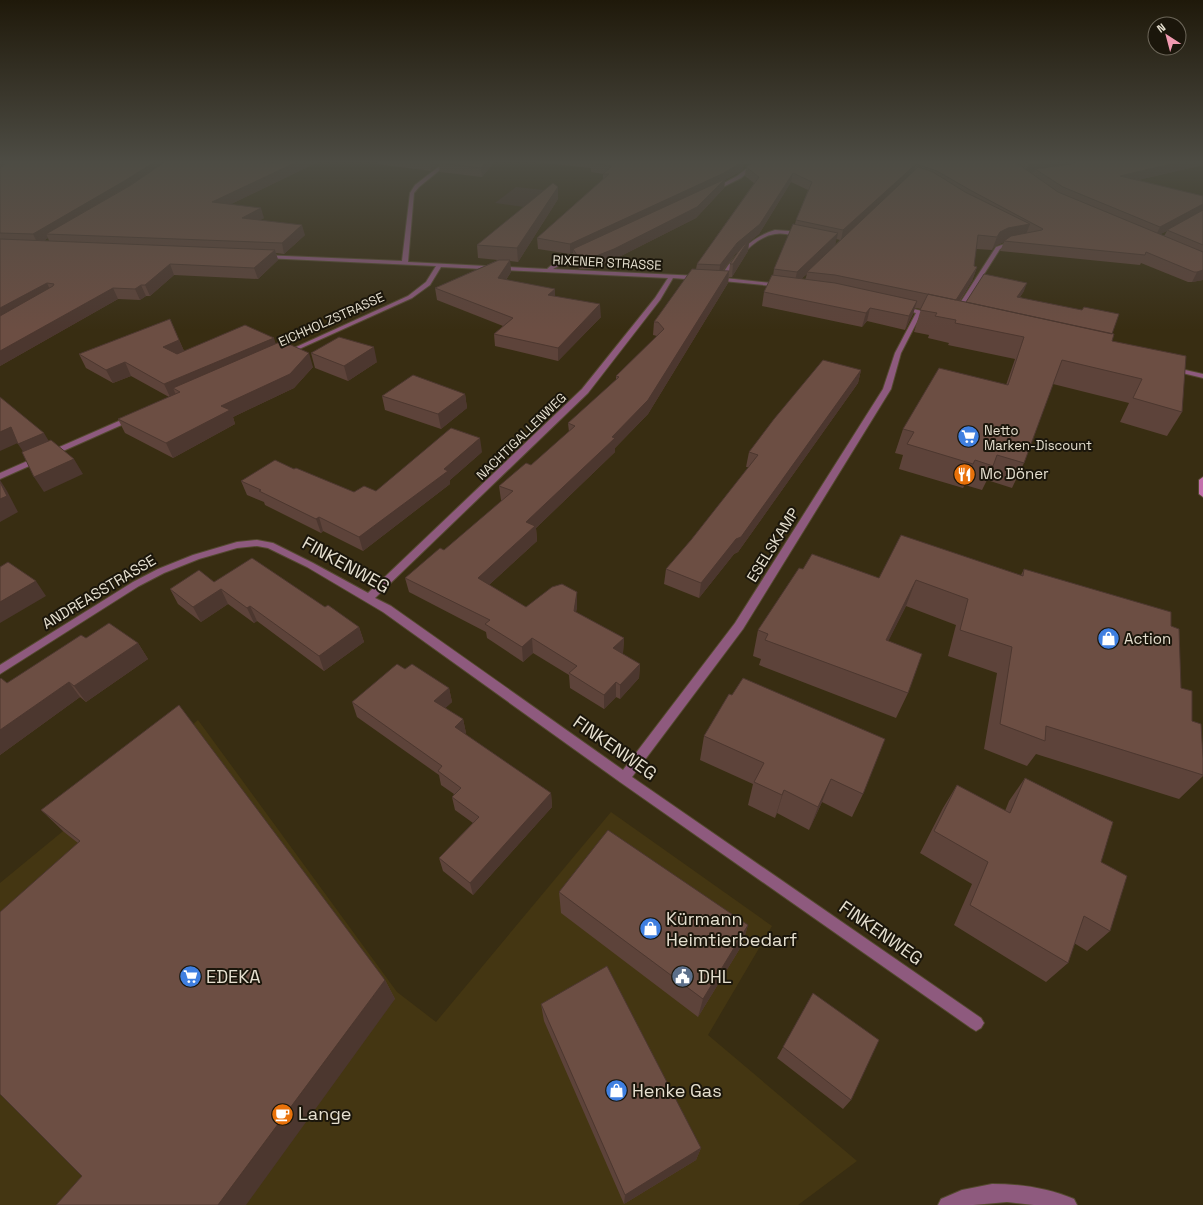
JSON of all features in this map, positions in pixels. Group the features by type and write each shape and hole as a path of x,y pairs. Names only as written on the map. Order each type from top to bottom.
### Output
{"street":[{"path":"404,263 409,217"},
{"path":"722,279 725,273 744,250 768,233 786,232 807,237"},
{"path":"961,320 953,319 998,248 1006,244 1023,241"},
{"path":"547,271 556,264 592,247"},
{"name":"RIXENER STRASSE","path":"258,256 722,279 790,288"},
{"name":"EICHHOLZSTRASSE","path":"276,357 416,294 429,284 440,264"},
{"name":"NACHTIGALLENWEG","path":"369,598 551,426 584,391 625,342 658,298 672,276"},
{"path":"897,307 939,316"},
{"name":"ESELSKAMP","path":"624,778 739,626 887,389 898,353 919,312"},
{"path":"1166,367 1203,376"},
{"path":"0,476 138,416"},
{"path":"1203,480 1203,494"},
{"name":"FINKENWEG","path":"218,550 237,545 256,543 270,546 310,565 369,598 976,1023"},
{"name":"ANDREASSTRASSE","path":"0,670 136,584 179,563 218,550"},
{"path":"948,1205 981,1194 1013,1192 1045,1198 1068,1205"}],"shaded area":[{"path":"198,720 397,992 436,1022 611,812 772,926 708,1035 857,1161 798,1205 0,1205 0,883"}],"building":[{"path":"0,217 62,217 33,234 0,233"},
{"path":"75,217 243,217 242,218 302,225 282,243 46,234"},
{"path":"511,217 538,217 517,248 477,245"},
{"path":"560,217 628,217 570,244 537,238"},
{"path":"642,217 677,217 614,249 591,258 579,258 573,249"},
{"path":"730,217 764,217 760,224 737,243 720,265 697,264"},
{"path":"797,217 857,217 843,230 796,220"},
{"path":"865,217 1016,217 1030,224 1008,228 1000,232 997,237 978,235 974,266 977,267 956,300 835,275 807,272"},
{"path":"1021,217 1119,217 1203,252 1203,270 1194,272 1146,252 1145,255 1004,241 1011,236 1043,229"},
{"path":"1136,217 1178,217 1160,227"},
{"path":"1190,217 1203,217 1203,245 1167,230"},
{"path":"793,224 838,233 797,272 774,269"},
{"path":"750,238 733,264 730,264 738,252"},
{"path":"0,239 275,250 254,268 170,264 145,285 141,285 135,289 113,288 0,351 0,316 53,286 54,284 47,283 0,308"},
{"path":"499,260 510,260 498,278 555,289 548,295 600,304 558,348 494,334 513,318 435,288"},
{"path":"692,269 729,271 648,400 612,437 615,438 526,522 535,526 478,578 526,607 552,587 562,584 577,592 574,611 624,638 613,648 640,664 620,685 616,682 604,695 569,673 577,666 532,638 522,647 485,624 490,620 405,578 440,548 444,550 513,491 499,486 526,463 531,465 575,426 568,423 619,377 616,376 664,329 658,322 654,322"},
{"path":"984,274 1027,283 1017,297 1082,310 1084,307 1119,314 1112,334 966,302"},
{"path":"772,275 835,283 917,301 909,316 870,308 866,313 764,292"},
{"path":"928,294 1114,334 1112,341 1186,356 1182,412 1133,398 1142,379 1062,360 1024,463 997,455 993,466 975,460 973,464 907,444 914,432 903,429 939,368 1008,385 1024,337 955,323 956,320 935,316 937,313 920,310"},
{"path":"170,319 179,340 163,347 177,354 245,325 274,338 164,384 125,362 106,370 79,354"},
{"path":"339,337 374,347 344,366 311,353"},
{"path":"282,341 309,353 290,374 221,406 230,410 166,443 118,419 180,392 173,388"},
{"path":"823,360 861,370 741,537 736,539 701,583 666,569 691,540 758,455 749,452 774,419"},
{"path":"413,375 465,394 438,414 382,396"},
{"path":"0,397 44,433 18,444 11,427 0,432"},
{"path":"451,428 480,438 444,469 448,471 359,537 319,517 316,519 241,481 275,460 294,469 296,468 354,492 364,486 376,491"},
{"path":"51,440 74,459 34,477 22,452"},
{"path":"0,482 7,496 0,499"},
{"path":"901,535 1023,576 1024,569 1171,612 1171,626 1179,629 1181,688 1192,691 1192,721 1201,724 1203,775 1046,726 1045,741 1000,724 1012,647 960,630 968,599 916,580 886,640 922,654 908,693 765,640 768,634 758,630 799,568 803,569 812,554 879,578"},
{"path":"252,558 325,607 328,605 359,627 319,656 250,606 247,608 221,589 193,607 170,589 199,570 214,582"},
{"path":"8,562 36,581 0,602 0,567"},
{"path":"109,623 138,643 74,686 69,682 0,730 1,678 7,683 81,635 86,638"},
{"path":"397,664 405,669 412,664 449,688 434,701 463,719 455,727 551,793 470,883 439,858 479,817 452,797 461,788 438,771 442,766 352,702"},
{"path":"743,678 885,739 863,794 831,779 818,807 784,790 782,795 754,782 764,763 704,736 729,694 732,695"},
{"name":"EDEKA","path":"179,705 385,980 218,1205 56,1205 82,1176 0,1094 0,912 80,841 41,810"},
{"path":"1025,778 1113,822 1101,862 1127,876 1110,931 1084,916 1068,963 970,905 988,862 934,831 957,785 1010,813"},
{"name":"Kürmann Heimtierbedarf","path":"608,830 748,925 703,999 559,892"},
{"name":"Henke Gas","path":"607,966 701,1148 625,1195 541,1004"},
{"path":"813,993 879,1040 851,1100 783,1047"}],"place":[{"name":"Netto Marken-Discount","path":"968,437"},
{"name":"Mc Döner","path":"964,474"},
{"name":"Action","path":"1109,639"},
{"name":"Kürmann Heimtierbedarf","path":"650,929"},
{"name":"EDEKA","path":"190,977"},
{"name":"DHL","path":"683,977"},
{"name":"Henke Gas","path":"617,1091"},
{"name":"Lange","path":"283,1114"}]}
